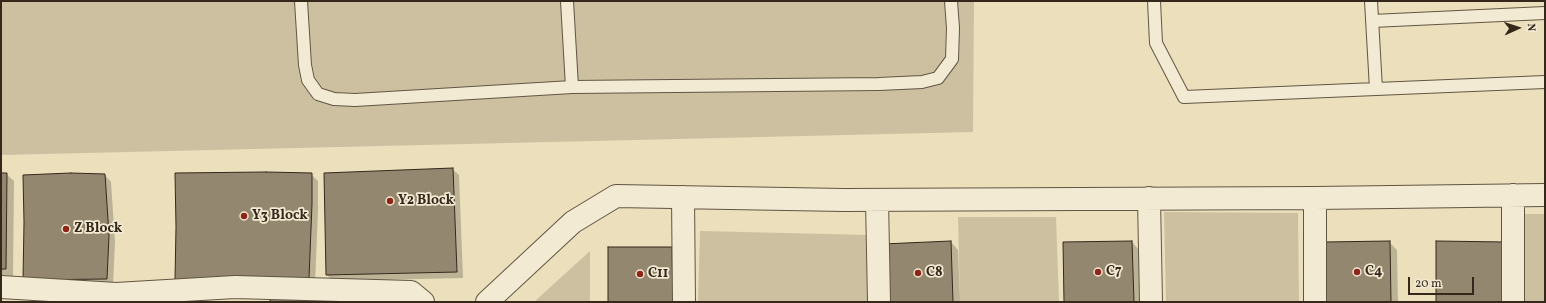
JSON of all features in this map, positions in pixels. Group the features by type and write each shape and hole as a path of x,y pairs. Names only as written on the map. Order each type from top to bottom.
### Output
{"street":[{"path":"1512,302 1513,195"},
{"path":"487,302 573,222 616,196 877,200 1315,198 1545,195"},
{"path":"683,197 684,302"},
{"path":"1149,198 1151,302"},
{"path":"1315,198 1316,302"},
{"path":"877,200 879,302"},
{"path":"1,287 116,298 235,287 411,292 424,302"}],"lane":[{"path":"301,1 308,80 318,94 334,99 355,100 572,87 879,84 922,82 938,78 952,59 953,28 951,1"},
{"path":"567,1 572,87"},
{"path":"1154,1 1156,44 1184,97 1545,82"},
{"path":"1371,1 1376,89"},
{"path":"1372,22 1545,13"}],"shaded area":[{"path":"1,1 974,1 973,132 1,155"},
{"path":"1164,212 1298,213 1299,302 1166,302"},
{"path":"1523,214 1545,214 1545,302 1523,302"},
{"path":"958,217 1056,217 1059,302 960,302"},
{"path":"700,231 869,235 870,302 698,302"},
{"path":"590,251 590,302 534,302"}],"building":[{"name":"Y2 Block","path":"453,168 457,272 326,275 324,173"},
{"path":"1,173 7,173 6,269 1,269"},
{"name":"Z Block","path":"71,173 105,174 109,235 107,279 23,280 23,175"},
{"name":"Y3 Block","path":"175,173 312,173 309,278 175,280"},
{"name":"C8","path":"951,241 953,302 884,302 883,244"},
{"name":"C7","path":"1132,241 1134,302 1064,302 1063,242"},
{"name":"C4","path":"1390,241 1391,302 1325,302 1324,242"},
{"path":"1436,241 1504,242 1504,302 1436,302"},
{"name":"C11","path":"608,247 672,247 673,302 608,302"},
{"path":"270,299 405,302 270,302"}],"place":[{"name":"Y2 Block","path":"390,201"},
{"name":"Y3 Block","path":"244,216"},
{"name":"Z Block","path":"66,229"},
{"name":"C7","path":"1098,272"},
{"name":"C4","path":"1357,272"},
{"name":"C8","path":"918,273"},
{"name":"C11","path":"640,274"}]}
